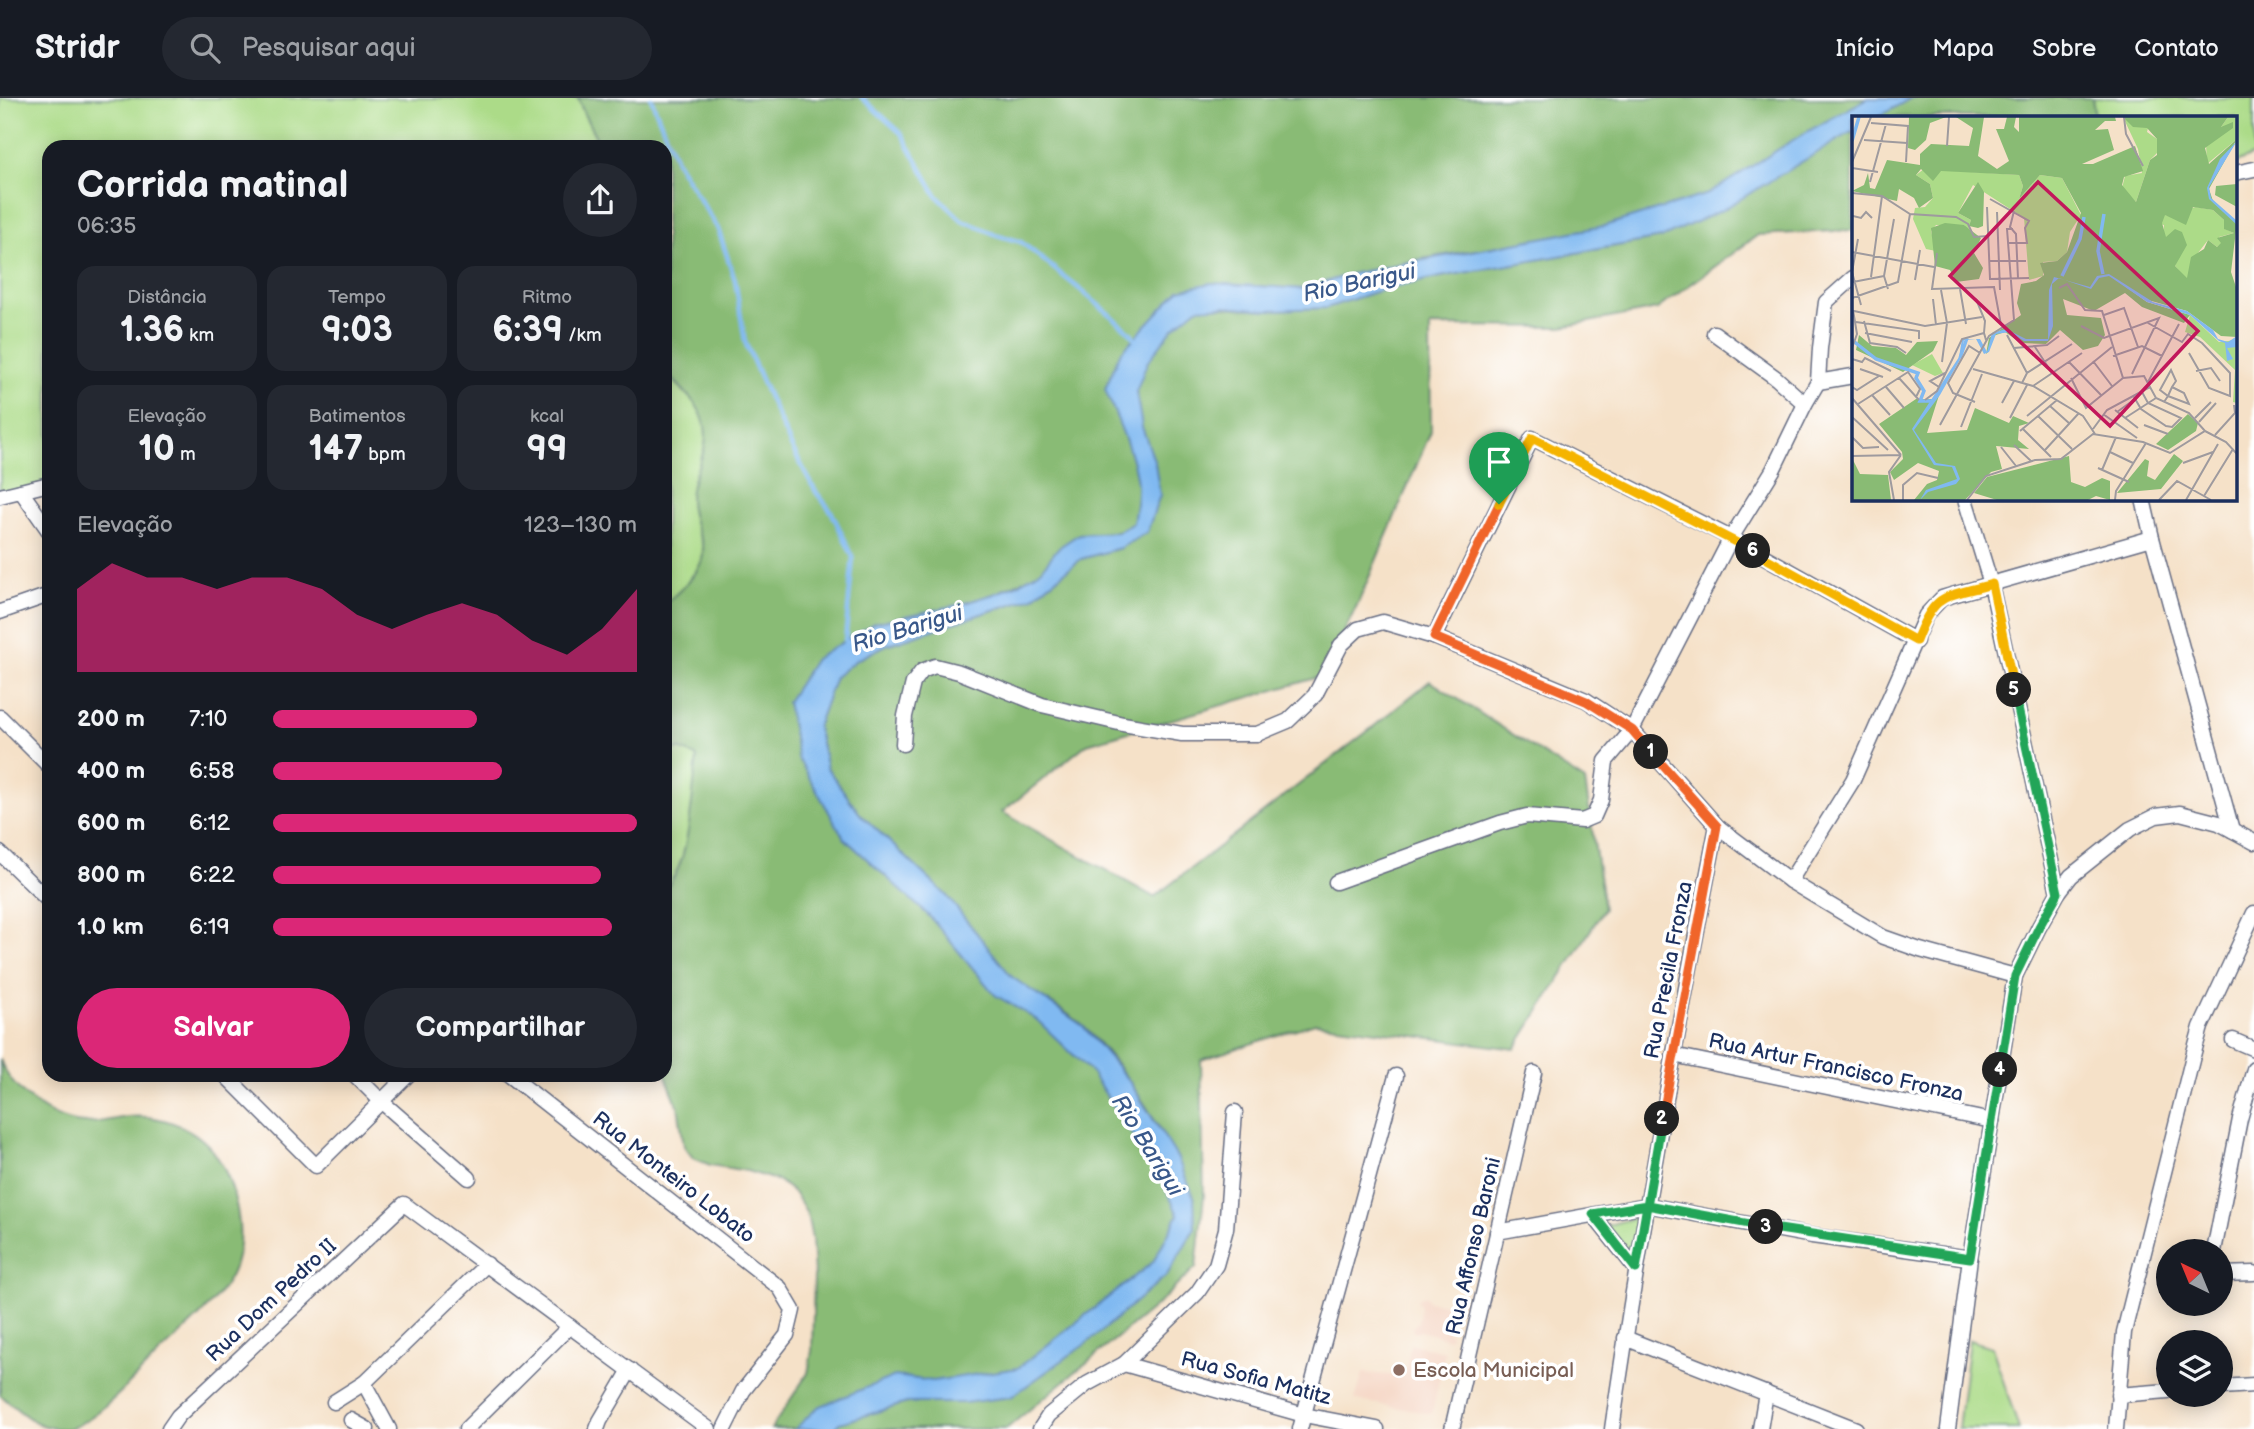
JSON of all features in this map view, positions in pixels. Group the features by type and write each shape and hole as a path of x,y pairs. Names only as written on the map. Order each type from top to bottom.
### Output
{"street":[{"path":"2236,173 2254,169"},
{"path":"1336,882 1518,818 1545,816 1582,821 1594,816 1601,800 1606,761 1632,730 1731,538 1773,470 1818,382 1826,302 1852,279"},
{"path":"1714,333 1776,378 1805,404"},
{"path":"1818,382 1852,376"},
{"path":"1434,637 1532,438 1731,538 1916,641"},
{"path":"0,496 42,486"},
{"path":"22,491 42,521"},
{"path":"1965,500 1992,584 2058,893"},
{"path":"2143,500 2232,830"},
{"path":"1790,881 1853,780 1926,615 1942,598 2152,538"},
{"path":"0,612 42,597"},
{"path":"903,744 905,716 913,682 922,671 935,666 959,672 1042,705 1123,724 1182,734 1256,734 1287,721 1315,695 1341,645 1358,629 1383,622 1434,637 1586,701 1632,730 1717,826 1790,881 1883,937 2015,976"},
{"path":"0,717 42,759"},
{"path":"1948,1429 1970,1258 2015,976 2039,927 2071,876 2130,829 2156,816 2180,813 2219,823 2254,842"},
{"name":"Rua Precila Fronza","path":"1612,1429 1672,1055 1717,826"},
{"path":"0,855 42,894"},
{"path":"2116,1429 2124,1332 2201,1027 2254,913"},
{"path":"2233,1040 2254,1049"},
{"name":"Rua Artur Francisco Fronza","path":"1672,1055 1992,1121"},
{"path":"2216,1239 2240,1119 2254,1069"},
{"name":"Rua Affonso Baroni","path":"1452,1429 1534,1073"},
{"path":"1302,1422 1396,1076"},
{"path":"232,1082 316,1166 401,1082"},
{"path":"363,1082 469,1178"},
{"name":"Rua Monteiro Lobato","path":"518,1082 780,1287 793,1310 788,1335 743,1391 724,1429"},
{"path":"1040,1429 1049,1415 1087,1384 1124,1364 1197,1293 1216,1265 1226,1229 1235,1112"},
{"name":"Rua Dom Pedro II","path":"169,1429 178,1416 205,1390 404,1204 487,1264"},
{"path":"1497,1232 1647,1205 1812,1236 1970,1258"},
{"path":"1593,1214 1636,1269"},
{"path":"334,1402 364,1383 487,1264 709,1429"},
{"path":"2233,1274 2254,1273"},
{"path":"466,1429 570,1326"},
{"path":"1625,1338 1856,1429"},
{"name":"Rua Sofia Matitz","path":"1124,1364 1302,1422 1377,1429"},
{"path":"600,1428 630,1370"},
{"path":"364,1383 389,1429"},
{"path":"2233,1387 2254,1385"},
{"path":"2118,1395 2156,1392"},
{"path":"1760,1429 1766,1393"},
{"path":"351,1420 367,1429"}],"shaded area":[{"path":"1420,1296 1448,1305 1454,1302 1459,1306 1457,1312 1452,1314 1447,1330 1450,1335 1448,1339 1421,1331 1414,1333 1412,1328 1418,1322 1421,1306 1417,1301"},
{"path":"1411,1344 1445,1351 1432,1414 1355,1400 1363,1373 1404,1376"}],"green space":[{"path":"0,98 578,98 597,140 42,140 42,485 0,495"},
{"path":"578,98 1881,98 1758,174 1658,220 1421,259 1355,273 1303,289 1259,286 1206,306 1268,310 1326,308 1378,291 1440,277 1661,238 1852,132 1852,230 1758,235 1657,309 1562,327 1430,326 1431,431 1359,601 1323,676 1087,744 1002,812 1154,897 1430,681 1585,781 1604,909 1515,1049 1315,1023 1201,1060 1204,1196 1196,1267 1158,1304 1006,1429 834,1429 839,1423 907,1403 946,1403 919,1379 823,1429 771,1429 808,1373 812,1351 814,1276 812,1239 807,1214 795,1194 779,1181 747,1171 710,1165 693,1158 684,1146 678,1106 668,1082 672,1082 672,879 685,847 697,758 679,749 672,750 672,597 692,577 702,560 702,542 692,516 690,500 706,431 699,410 672,378 672,140 597,140","holes":["1120,530 1120,548 1081,559 1033,597 886,645 856,660 835,677 817,727 827,768 860,814 946,895 977,935 823,780 791,696 874,623 958,605 994,594 1030,577 1038,578 1109,533","1036,994 1080,1023 1133,1086 1160,1129 1194,1197 1163,1182 1101,1063"]},
{"path":"1911,98 2092,98 2095,116 1880,116"},
{"path":"2092,98 2254,98 2254,155 2236,164 2236,116 2095,116"},
{"path":"672,379 700,409 707,426 706,445 692,483 693,519 703,547 702,562 684,587 672,598"},
{"path":"679,749 696,756 701,783 691,833 672,880 672,750"},
{"path":"0,1059 5,1071 23,1093 59,1117 85,1123 127,1117 152,1118 177,1124 188,1130 208,1145 223,1166 236,1206 239,1248 230,1277 218,1295 112,1401 74,1427 63,1429 45,1426 22,1413 0,1395"},
{"path":"1634,1218 1638,1222 1633,1258 1604,1226"},
{"path":"1969,1340 1992,1347 2019,1429 1958,1429"}],"water":[{"name":"Rio Barigui","path":"1868,98 1911,98 1880,116 1852,116 1852,132 1722,210 1661,238 1440,277 1378,291 1326,308 1197,308 1173,328 1147,363 1136,392 1142,427 1155,463 1160,495 1147,532 1120,548 1081,559 1033,597 886,645 856,660 835,677 817,727 827,768 860,814 946,895 1012,977 1083,1026 1129,1081 1177,1157 1194,1197 1195,1228 1167,1275 1091,1340 1011,1397 964,1403 907,1403 839,1423 834,1429 795,1429 818,1407 895,1376 933,1381 1018,1368 1153,1262 1178,1215 1160,1175 1090,1071 1037,1020 995,995 930,917 844,838 798,758 787,702 815,659 874,623 958,605 1018,584 1042,569 1058,548 1079,534 1117,532 1133,523 1137,494 1135,472 1105,389 1120,353 1179,290 1211,283 1303,289 1355,273 1604,226 1708,194 1801,135"}],"waterway":[{"path":"651,98 668,140"},
{"path":"862,98 902,134 937,196 962,220 1021,242 1130,332 1138,342"},
{"name":"Rio Barigui","path":"672,150 718,229 735,280 745,342 763,384 792,448 816,492 831,511 853,557 845,642"}],"place":[{"name":"Escola Municipal","path":"1399,1370"}],"route":[{"path":"1499,504 1434,637 1586,701 1632,730 1717,826 1676,1036 1647,1205 1636,1269 1593,1214 1647,1205 1812,1236 1970,1258 2015,976 2058,893 1992,584 1942,598 1926,615 1916,641 1731,538 1532,438 1499,504"}]}
